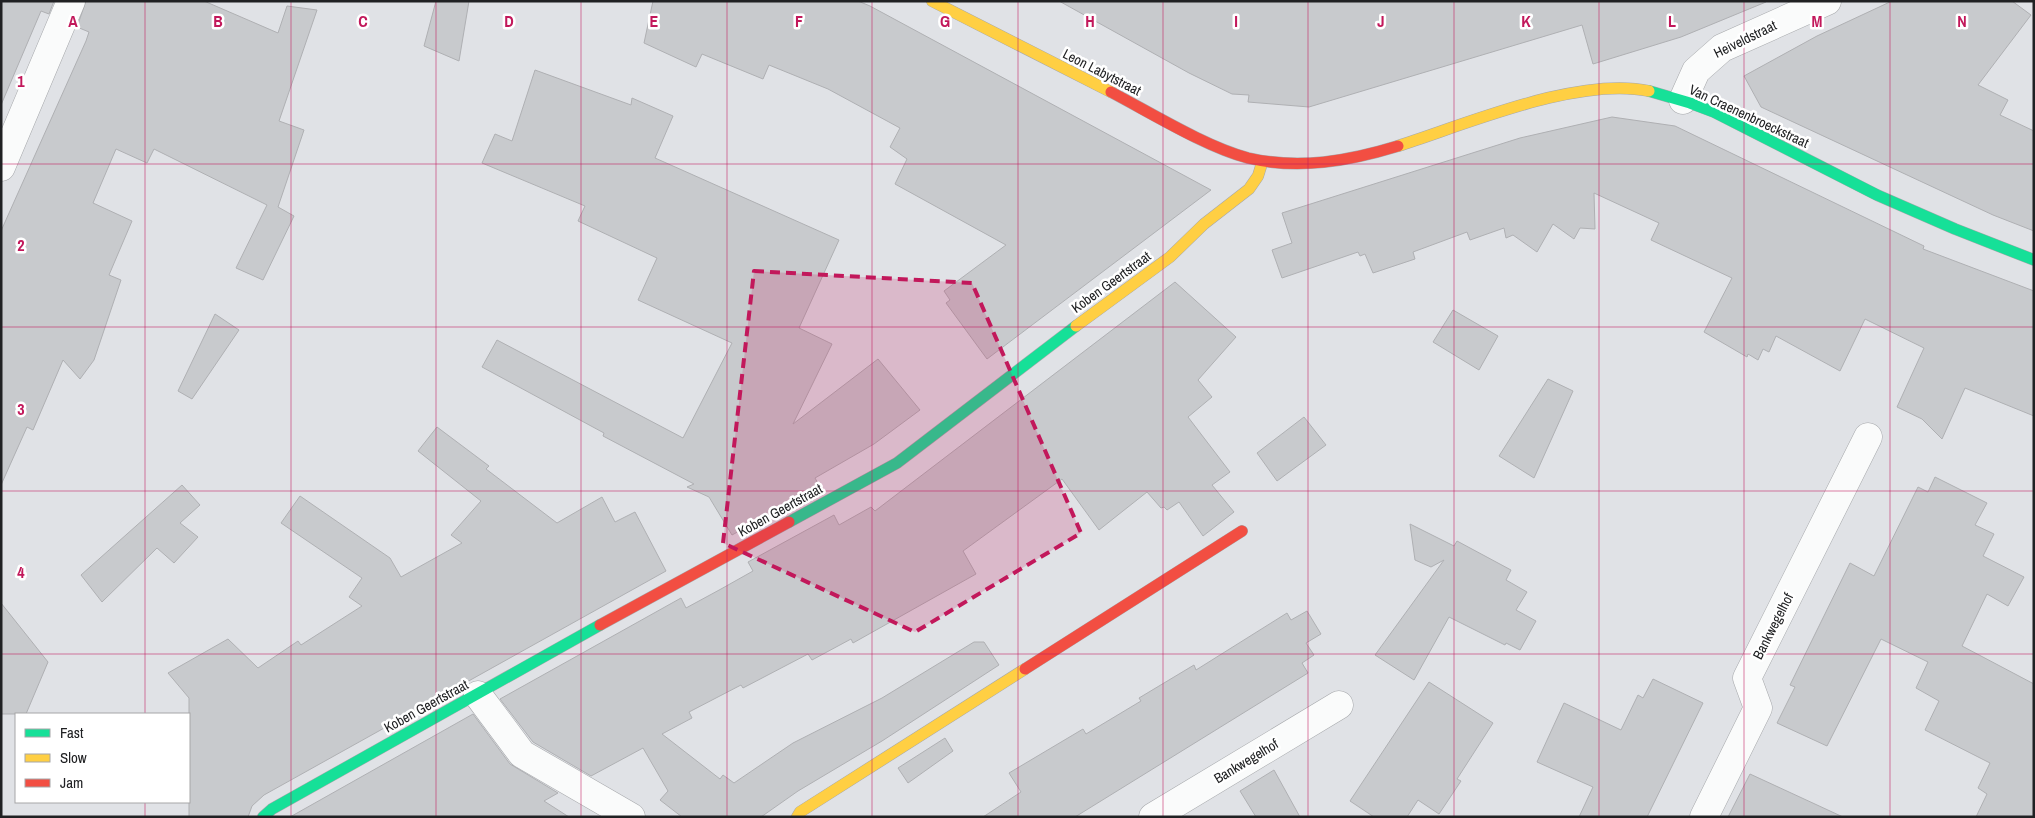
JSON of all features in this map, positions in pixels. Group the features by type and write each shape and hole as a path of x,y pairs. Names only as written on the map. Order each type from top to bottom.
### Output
{"street":[{"path":"1,167 71,1"},
{"name":"Leon Labytstraat","path":"932,1 1218,147 1239,157 1262,163"},
{"name":"Heiveldstraat","path":"1683,100 1696,71 1722,48 1827,1"},
{"name":"Van Craenenbroeckstraat","path":"1262,163 1288,165 1334,162 1368,156 1506,110 1557,97 1607,88 1644,90 1683,100 1779,144 1825,170 1969,236 2034,260"},
{"name":"Koben Geertstraat","path":"263,817 272,809 643,601 897,463 1018,369 1170,257 1204,224 1249,189 1258,176 1262,163"},
{"name":"Bankwegelhof","path":"1704,817 1758,708 1748,678 1868,437"},
{"path":"797,817 800,812 1242,531"},
{"path":"478,694 522,754 631,817"},
{"name":"Bankwegelhof","path":"1153,817 1339,705"}],"highlighted area":[{"path":"754,271 972,283 1081,533 915,632 723,543"}],"building":[{"path":"1,1 54,1 49,14 41,11 1,105"},
{"path":"86,1 204,1 278,33 287,6 317,10 279,121 304,130 278,207 294,216 263,280 236,268 267,205 154,149 147,163 116,149 93,203 132,221 109,275 121,280 94,360 80,379 63,360 33,430 27,427 1,485 1,231 86,41 89,32 77,27"},
{"path":"436,1 469,1 459,61 424,46"},
{"path":"653,1 858,1 1211,190 987,359 946,303 950,300 944,291 1006,245 895,184 907,159 890,147 900,128 828,89 769,65 763,79 702,54 696,67 644,43"},
{"path":"1059,1 1766,2 1681,37 1593,64 1582,25 1309,107 1248,102 1249,95 1232,94 1189,73"},
{"path":"1892,1 2012,1 2031,15 1978,85 2008,100 2000,115 2034,131 2034,231 1993,215 1761,107 1744,76 1817,36"},
{"path":"535,70 631,105 632,98 673,116 655,158 839,240 799,328 832,344 793,424 878,359 920,410 874,444 815,478 820,487 732,535 709,497 687,487 694,484 603,436 604,433 482,367 497,340 683,438 732,343 638,300 657,258 578,221 585,206 482,163 495,134 512,141"},
{"path":"1612,117 1675,126 1924,246 1923,249 2034,291 2034,416 1965,388 1942,439 1922,419 1897,407 1924,348 1865,319 1840,371 1776,336 1769,352 1763,349 1758,360 1748,354 1747,357 1704,332 1732,278 1651,240 1659,223 1594,193 1595,229 1580,228 1574,239 1553,224 1537,252 1513,235 1506,238 1504,228 1470,240 1467,232 1413,252 1415,259 1373,273 1365,254 1360,256 1358,252 1282,278 1272,250 1292,243 1282,213 1520,138"},
{"path":"1175,282 1236,337 1198,380 1212,397 1188,417 1230,472 1212,485 1234,512 1203,536 1179,502 1167,510 1164,507 1161,508 1147,492 1099,530 1062,479 963,551 976,574 853,643 851,639 812,660 808,654 743,688 741,685 689,712 692,718 662,734 720,779 723,775 734,783 793,743 882,698 974,642 984,642 999,665 882,741 798,791 761,817 682,817 660,800 668,791 643,748 591,776 533,742 500,699 681,598 686,608 721,589 753,571 748,562 834,515 839,525 871,507 875,511"},
{"path":"1453,310 1498,336 1479,370 1433,342"},
{"path":"215,314 239,330 192,399 178,391"},
{"path":"1548,379 1573,391 1534,478 1499,456"},
{"path":"1304,417 1326,445 1277,481 1257,453"},
{"path":"437,427 489,466 486,469 557,523 602,497 615,522 635,512 666,571 264,795 252,806 248,817 189,817 189,698 168,673 228,639 258,668 298,641 301,645 362,606 349,597 362,578 281,523 300,496 390,558 401,577 462,543 451,535 481,501 418,451"},
{"path":"1935,477 1987,503 1975,525 1994,534 1983,556 2024,577 2008,606 1987,594 1962,646 2034,684 2034,817 1976,817 1987,794 1978,788 1990,763 1925,730 1939,701 1916,688 1928,662 1881,639 1827,746 1777,723 1795,687 1790,685 1850,563 1874,576 1918,487 1928,492"},
{"path":"182,485 200,505 180,523 198,537 174,563 157,548 102,602 81,575"},
{"path":"1410,524 1454,546 1457,541 1511,570 1506,580 1527,592 1516,610 1536,621 1520,650 1506,643 1505,645 1449,617 1414,680 1375,655 1444,560 1431,567 1415,560"},
{"path":"1,603 48,662 26,713 1,714"},
{"path":"1307,611 1321,634 1306,643 1314,655 1302,663 1308,673 1075,817 983,817 1021,792 1009,773 1083,729 1086,734 1141,701 1139,698 1194,665 1196,670 1287,613 1291,620"},
{"path":"1653,679 1703,703 1647,817 1579,817 1593,787 1537,762 1564,703 1621,730 1638,695 1643,698"},
{"path":"1429,682 1493,723 1457,779 1461,781 1439,814 1418,800 1407,817 1374,817 1350,801"},
{"path":"473,714 510,764 558,793 544,801 569,817 290,817"},
{"path":"945,738 953,751 908,783 898,768"},
{"path":"1274,770 1300,817 1256,817 1240,791"},
{"path":"1750,774 1843,817 1728,817"}],"traffic: fast":[{"path":"1649,91 1714,112 1877,195 1955,229 2034,260"},
{"path":"789,522 897,463 1076,326"},
{"path":"263,817 272,809 600,625"}],"traffic: slow":[{"path":"932,1 1111,92"},
{"path":"1398,146 1489,115 1557,96 1590,90 1621,88 1649,91"},
{"path":"1076,326 1170,257 1204,224 1249,189 1258,176 1262,163"},
{"path":"797,817 800,812 1025,669"}],"traffic: jam":[{"path":"1111,92 1214,146 1248,158 1267,162 1305,163 1342,160 1398,146"},
{"path":"600,625 789,522"},
{"path":"1025,669 1242,531"}]}
